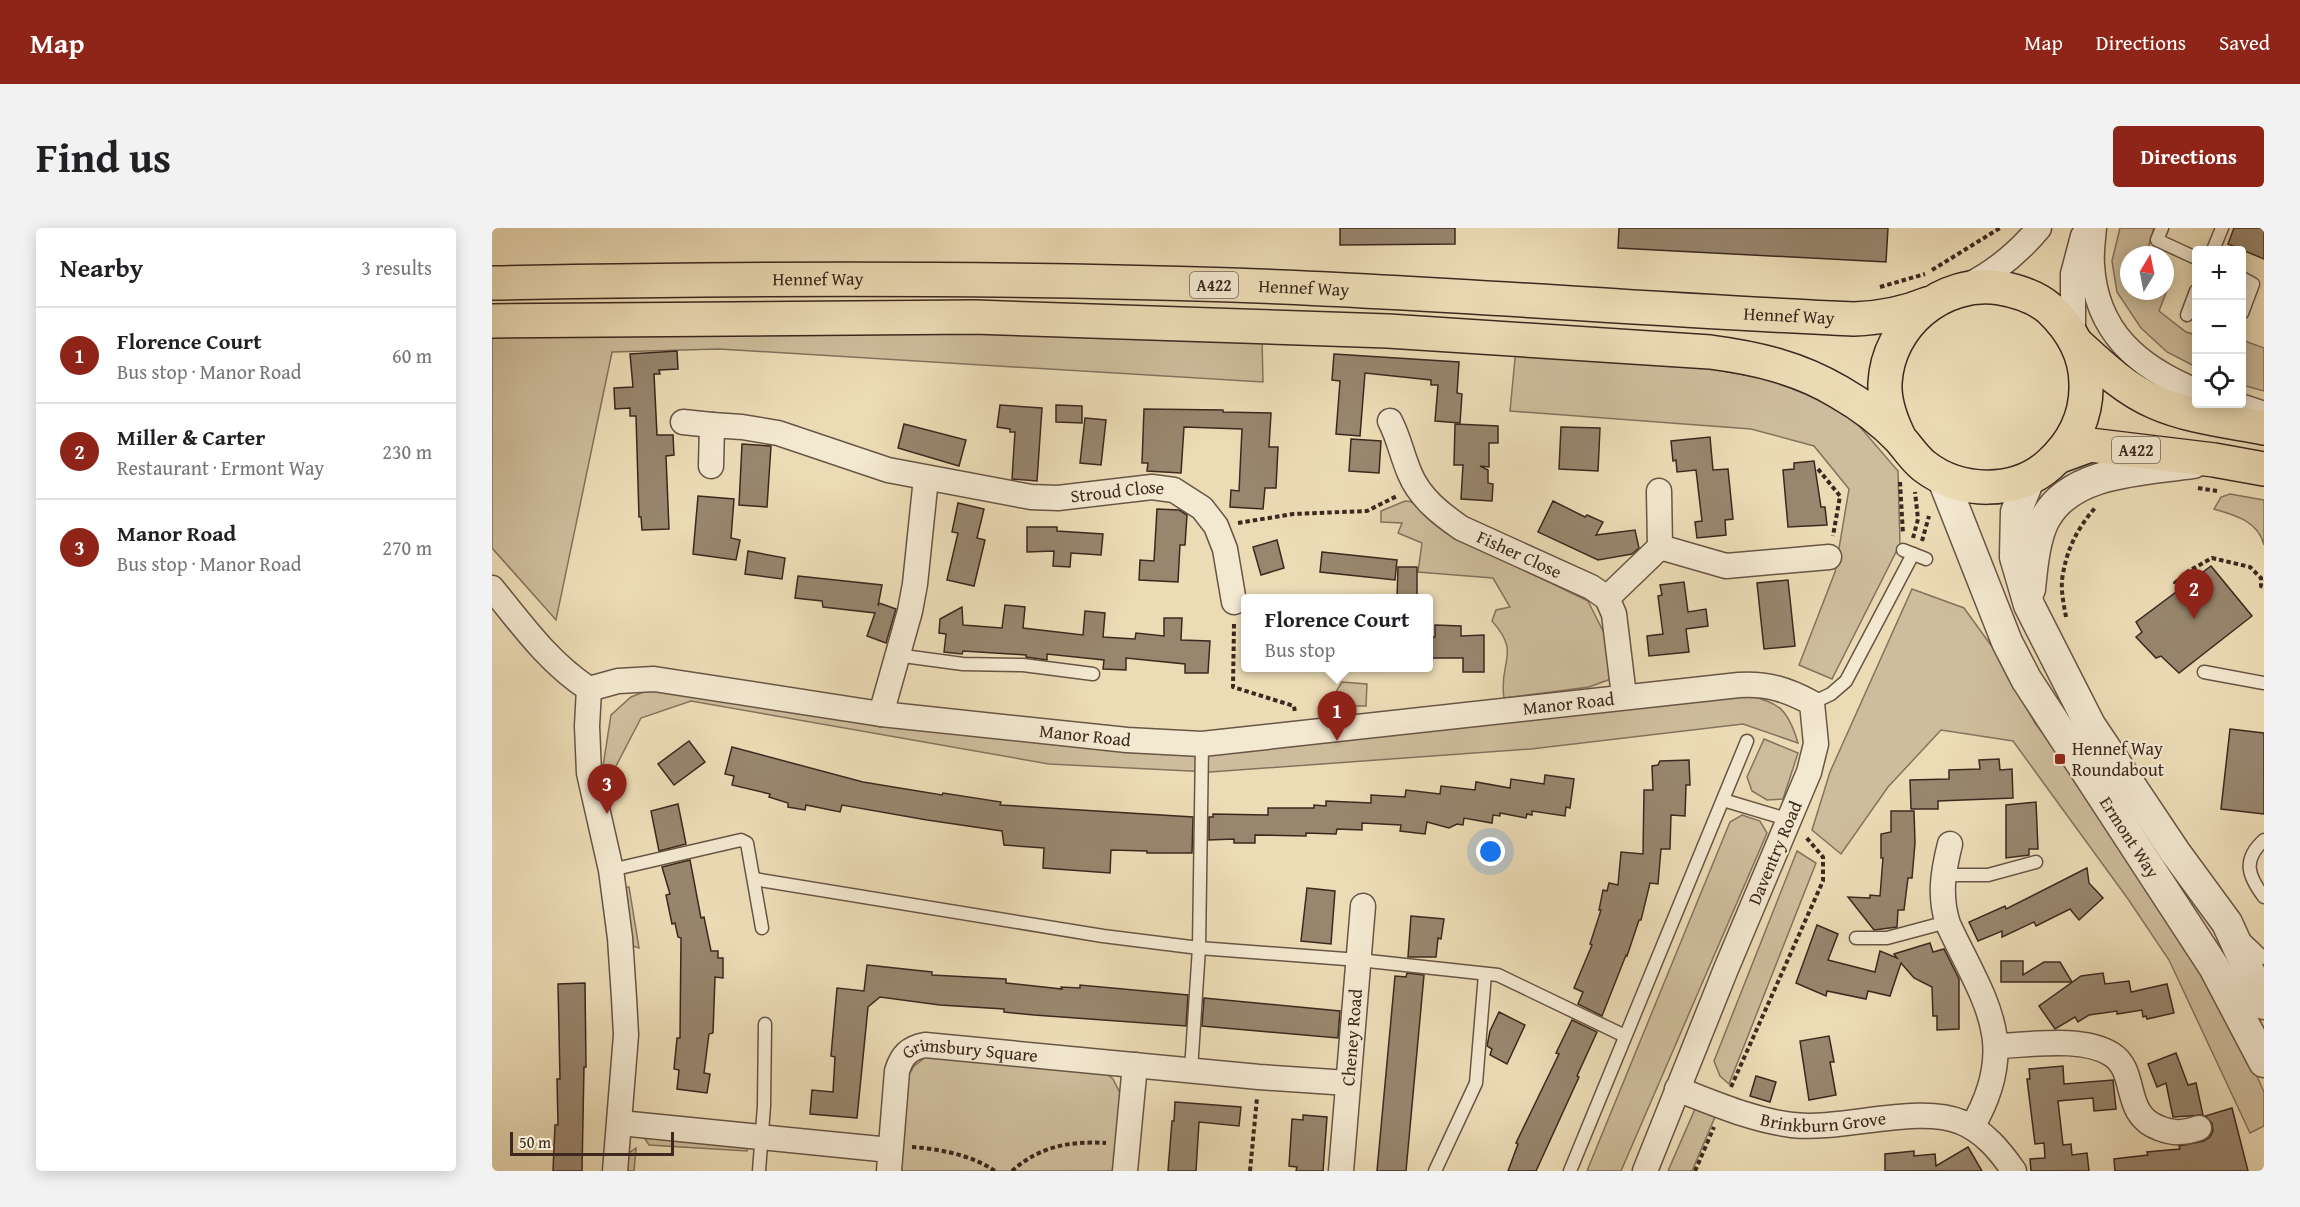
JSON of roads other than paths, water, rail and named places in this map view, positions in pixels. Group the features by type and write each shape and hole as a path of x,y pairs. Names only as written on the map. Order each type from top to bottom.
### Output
{"highway":[{"name":"Hennef Way","path":"492,283 918,278 1233,285 1854,319 1907,313 1944,297"},
{"path":"2075,340 2084,363 2087,383 2086,403 2081,422 2072,440 2060,456 2030,477 2009,485 1986,488 1928,483 1925,467 1910,453 1892,422 1885,383 1888,364 1894,345 1917,314 1944,297 1974,287 2012,290 2031,297 2047,307 2062,321 2075,340 2115,378 2155,402 2203,416 2264,428"},
{"name":"A422","path":"492,321 975,317 1388,331 1710,352 1758,359 1814,380 1838,391 1861,406 1900,439"},
{"name":"A422","path":"2060,456 2090,445 2217,475 2264,469"}],"street":[{"path":"1944,297 1995,269 2012,256 2038,228"},
{"path":"2075,340 2073,274 2085,228"},
{"path":"2094,228 2092,265 2098,303 2118,340 2133,356 2151,369 2192,389"},
{"path":"2246,408 2264,414"},
{"name":"Fisher Close","path":"1390,421 1399,438 1416,487 1436,508 1461,528 1591,587 1607,598"},
{"name":"Stroud Close","path":"683,422 742,426 778,433 814,443 869,464 926,478 1030,497 1058,498 1143,488 1174,490 1203,508 1216,526 1225,549 1234,602"},
{"path":"711,466 712,425"},
{"path":"2029,605 2032,565 2046,517 2066,494 2098,478 2217,475"},
{"name":"Ermont Way","path":"2030,477 2016,512 2015,557 2029,605 2090,725 2175,852 2227,923 2264,1004"},
{"path":"881,714 905,630 915,584 926,478"},
{"name":"Ermont Way","path":"1928,483 2026,679 2214,967 2264,1062"},
{"path":"1624,696 1614,614 1607,598 1660,547 1659,491"},
{"path":"1660,547 1726,566 1828,557"},
{"path":"492,588 543,652 571,677 589,689 587,726 589,774 611,870 620,938 625,1026 615,1171"},
{"name":"Manor Road","path":"589,689 628,680 671,680 881,714 1127,740 1202,744 1624,696 1759,684 1780,687 1812,703"},
{"name":"Daventry Road","path":"1645,1171 1814,758 1816,732 1812,703"},
{"path":"1950,844 1941,896 1947,922 1986,1005 1997,1046 1992,1084 1982,1110 1972,1127"},
{"name":"Cheney Road","path":"1341,1171 1363,906"},
{"path":"1997,1046 2077,1044 2105,1050 2113,1055 2123,1067 2136,1110 2145,1120 2154,1126 2182,1134 2199,1128"},
{"name":"Grimsbury Square","path":"890,1155 897,1071 900,1061 915,1046 925,1045 1258,1077 1348,1083"},
{"path":"1125,1171 1135,1065"},
{"name":"Brinkburn Grove","path":"1677,1089 1754,1117 1791,1125 1820,1125 1930,1116 1959,1121 1985,1137 2014,1171"},
{"path":"620,1123 762,1137 890,1155"}],"lane":[{"path":"2162,228 2157,240 2192,256"},
{"path":"2215,246 2222,228"},
{"path":"2246,280 2253,284 2246,301"},
{"path":"2187,315 2193,300"},
{"path":"1812,703 1831,694 1846,681 1914,554"},
{"path":"896,655 963,664 1023,665 1093,674"},
{"path":"2204,672 2264,683"},
{"path":"1570,1171 1747,741"},
{"path":"1191,1070 1199,948 1202,744"},
{"path":"1722,800 1790,820"},
{"path":"611,870 741,840 747,843 762,928"},
{"path":"2264,840 2250,858 2250,879 2264,897"},
{"path":"1943,875 1988,875 2036,862"},
{"path":"754,879 1103,936 1199,948 1359,960 1503,977 1625,1036"},
{"path":"1856,938 1887,938 1947,922"},
{"name":"Ermont Way","path":"2227,923 2264,958"},
{"path":"1434,1171 1476,1083 1485,974"},
{"path":"759,1171 765,1024"}],"place":[{"name":"Miller & Carter","path":"2194,619"},
{"name":"Florence Court","path":"1337,741"},
{"name":"Hennef Way Roundabout","path":"2060,759"},
{"name":"Manor Road","path":"607,814"}]}
